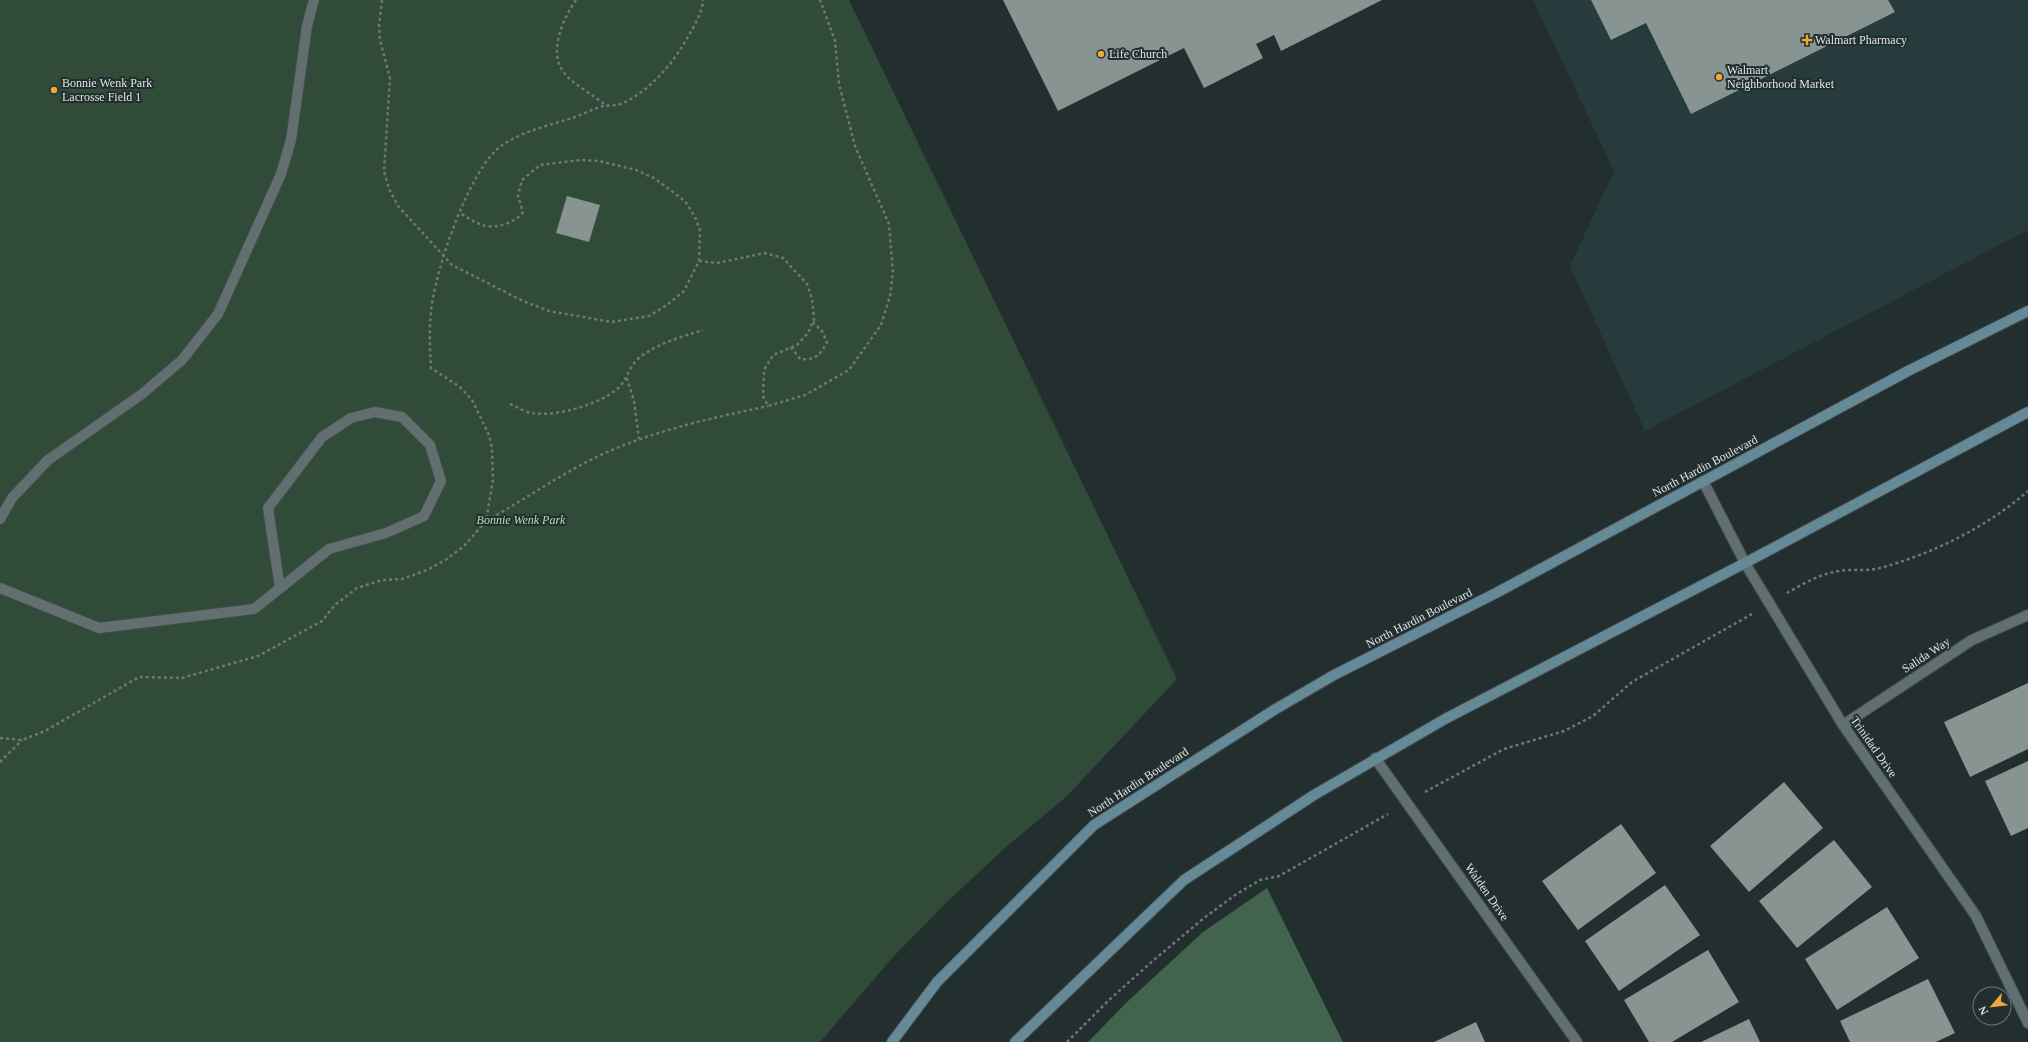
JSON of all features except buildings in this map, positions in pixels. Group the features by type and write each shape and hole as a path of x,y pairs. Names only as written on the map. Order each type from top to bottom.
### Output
{"main road":[{"name":"North Hardin Boulevard","path":"892,1042 937,982 1094,825 1274,710 1334,675 1496,593 1908,371 2028,311"},
{"path":"1015,1042 1184,880 1314,795 1375,758 1445,719 1745,563 2028,412"}],"street":[{"path":"0,519 12,498 48,460 142,394 182,360 218,314 281,174 291,140 307,26 314,0"},
{"path":"0,588 99,628 254,608 280,588 329,549 386,534 424,516 441,481 430,446 402,417 375,412 351,418 322,437 268,508 280,588"},
{"name":"Trinidad Drive","path":"1703,481 1745,563 1843,725 1976,916 2028,1023"},
{"name":"Salida Way","path":"1843,725 1972,640 2028,615"},
{"name":"Walden Drive","path":"1375,758 1577,1042"}],"path":[{"path":"382,0 379,25 380,40 390,78 384,171 389,189 398,206 452,265 523,301 549,311 612,322 649,316 667,305 684,291 699,261 700,230 686,201 654,178 636,170 599,161 580,160 540,165 522,180 518,196 523,212 519,218 501,226 490,228 460,213"},
{"path":"576,0 562,26 557,59 565,74 607,106"},
{"path":"486,521 492,480 492,449 489,435 472,400 460,387 432,368 431,310 436,284 450,232 483,165 500,147 516,137 540,127 607,106 620,104 640,92 662,74 678,53 695,25 703,0"},
{"path":"0,762 22,740 45,731 75,715 139,677 182,678 258,656 322,621 335,605 357,588 382,580 402,579 427,570 447,559 464,546 486,521 577,467 639,439 690,424 768,406 804,395 850,370 881,325 890,296 893,273 889,224 855,146 839,84 834,41 820,0"},
{"path":"699,261 717,263 765,253 783,258 807,284 812,299 814,319 808,333 797,345 773,355 764,370 763,396 768,406"},
{"path":"791,347 800,359 810,360 821,354 827,342 822,331 812,322"},
{"path":"510,404 531,413 555,413 597,400 616,390 626,378 637,359 653,348 703,330"},
{"path":"626,378 634,401 639,439"},
{"path":"1504,749 1564,731 1593,716 1632,682 1806,583 1834,572 1879,568 1921,554 1976,527 2012,505 2028,491"},
{"path":"0,738 22,740"},
{"path":"1068,1042 1109,1000 1154,959 1204,918 1235,895 1260,880 1279,876"}],"shaded area":[{"path":"1533,0 2028,0 2028,230 1645,431 1570,266 1614,171"}],"green space":[{"name":"Bonnie Wenk Park","path":"0,0 849,0 1177,679 1066,797 1006,847 948,901 893,957 820,1042 0,1042"},
{"path":"1267,888 1343,1042 1088,1042 1126,1003 1203,932"}],"place":[{"name":"Walmart Pharmacy","path":"1807,40"},
{"name":"Life Church","path":"1101,54"},
{"name":"Walmart Neighborhood Market","path":"1719,77"},
{"name":"Bonnie Wenk Park Lacrosse Field 1","path":"54,90"}]}
